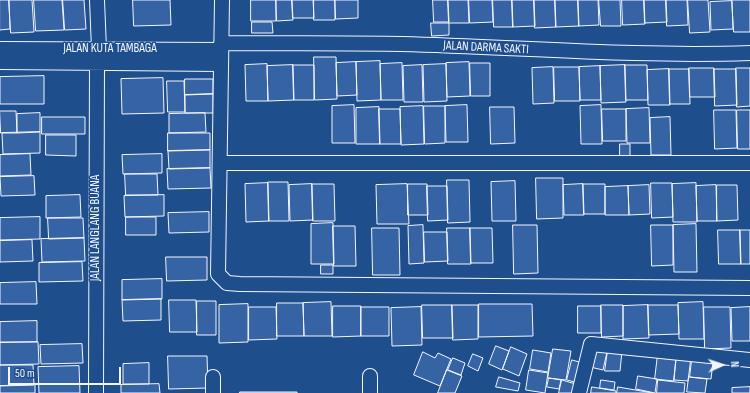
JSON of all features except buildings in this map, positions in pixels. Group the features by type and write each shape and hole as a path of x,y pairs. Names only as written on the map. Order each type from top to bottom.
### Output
{"street":[{"name":"JALAN LANGLANG BUANA","path":"96,393 97,0"},
{"path":"222,0 218,274 226,283 750,288"},
{"name":"JALAN DARMA SAKTI","path":"221,52 402,44 552,51 708,55 750,53"},
{"name":"JALAN KUTA TAMBAGA","path":"0,49 98,56"},
{"name":"JALAN KUTA TAMBAGA","path":"0,62 98,56 221,52"},
{"path":"220,163 750,163"},
{"path":"579,393 591,344 750,360"},
{"path":"370,376 370,393"},
{"path":"213,377 213,393"}]}
